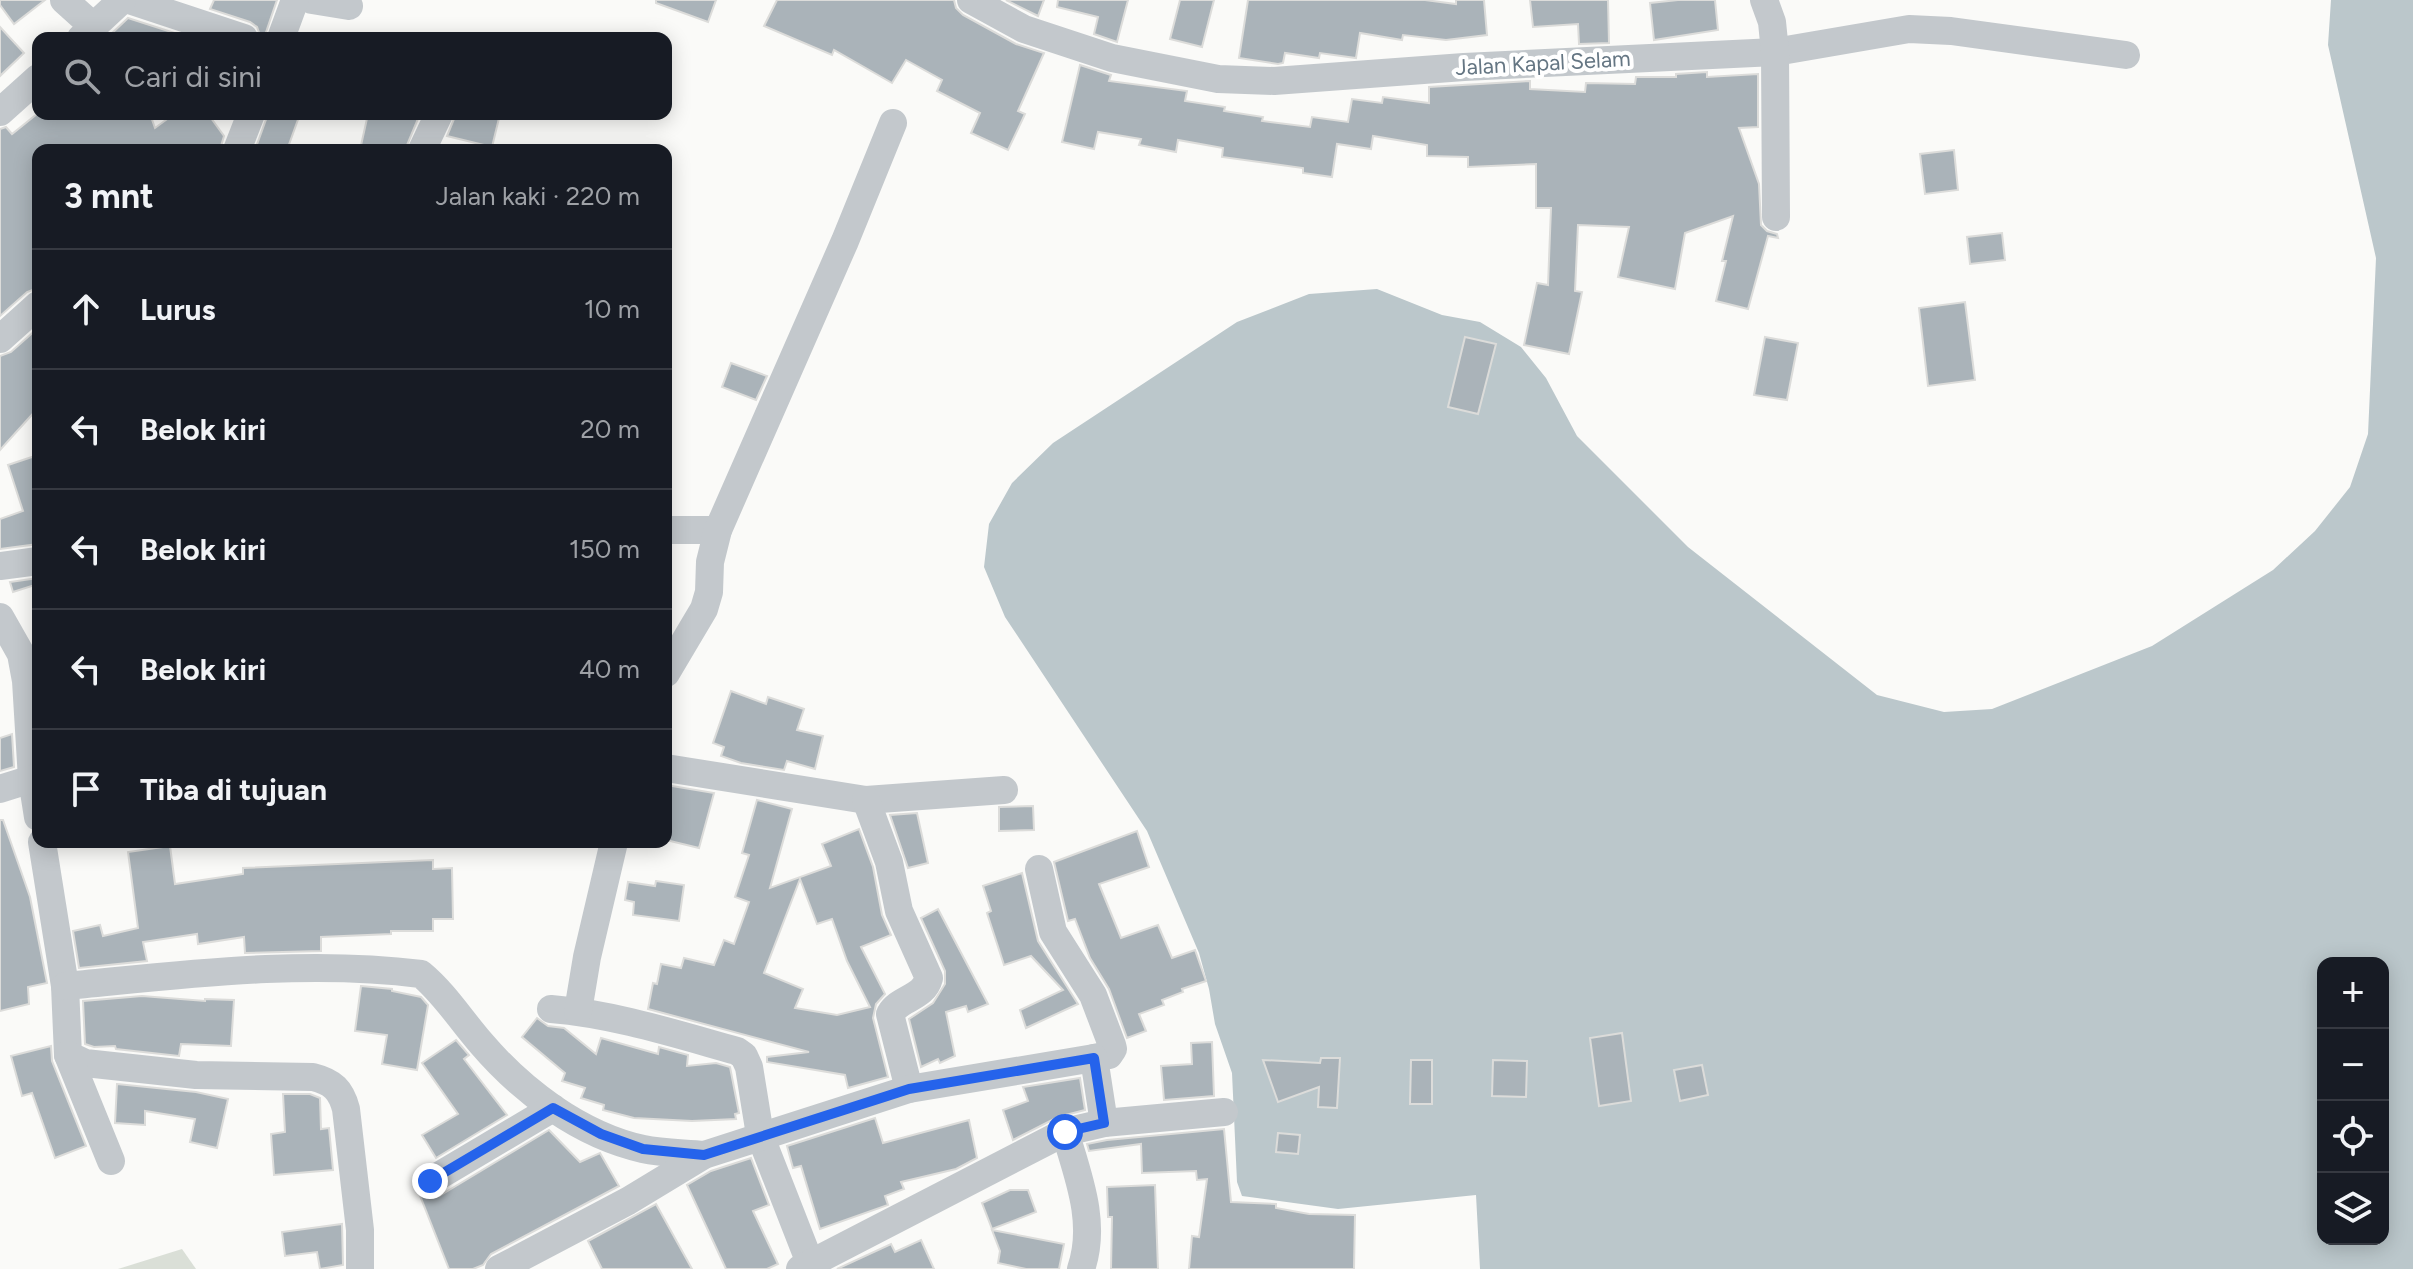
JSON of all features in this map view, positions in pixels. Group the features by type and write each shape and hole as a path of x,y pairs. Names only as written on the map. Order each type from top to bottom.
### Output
{"street":[{"path":"64,0 87,32 122,0"},
{"path":"129,0 226,32"},
{"path":"283,32 295,0"},
{"path":"312,0 349,6"},
{"name":"Jalan Kapal Selam","path":"971,0 1024,29 1112,58 1218,79 1274,81 1464,67 1775,52 1909,29 1951,31 2126,55"},
{"path":"1764,0 1772,22 1775,52 1776,217"},
{"path":"0,112 32,83"},
{"path":"239,144 249,120"},
{"path":"425,144 436,120"},
{"path":"672,663 704,609 718,530 845,241 893,123"},
{"path":"0,339 32,310"},
{"path":"672,530 718,530"},
{"path":"0,566 32,562"},
{"path":"0,617 21,654 32,746"},
{"path":"672,769 866,800 1004,790"},
{"path":"0,789 32,779"},
{"path":"866,800 889,862 899,911 929,978 925,989 895,1007 890,1014 909,1089"},
{"path":"43,848 65,986 68,1055 111,1161"},
{"path":"613,848 587,957 565,1010 666,1031 737,1051 744,1056 749,1067 760,1135 805,1266 1065,1132 1104,1123 1224,1112"},
{"path":"499,1269 628,1201 704,1155 760,1135 909,1089 1109,1055 1112,1045 1093,995 1053,932 1039,869"},
{"path":"65,986 190,974 318,968 421,974 517,1080 553,1108 601,1134 643,1149 704,1155"},
{"path":"68,1055 85,1063 196,1075 313,1077 341,1091 346,1109 360,1230 360,1269"},
{"path":"1094,1058 1104,1123"},
{"path":"430,1181 553,1108"},
{"path":"1065,1132 1084,1193 1088,1230 1081,1269"}],"shaded area":[{"path":"2331,0 2413,0 2413,1269 1480,1269 1476,1195 1338,1209 1242,1196 1237,1182 1232,1073 1215,1024 1199,953 1147,831 1005,617 984,567 989,524 1012,483 1053,443 1237,322 1309,294 1377,289 1442,315 1480,322 1521,347 1546,378 1577,436 1688,547 1877,695 1944,712 1992,709 2152,646 2273,570 2315,531 2350,487 2368,434 2376,258 2328,45"},
{"path":"182,1249 196,1269 118,1269"}],"building":[{"path":"0,0 45,0 14,24 0,5"},
{"path":"214,0 277,0 266,32 259,32 250,22 210,9"},
{"path":"656,0 716,0 708,22 656,3"},
{"path":"777,0 954,0 956,8 963,15 1016,44 1044,53 1018,111 1025,114 1008,150 971,133 980,113 937,91 942,80 906,60 892,83 834,50 832,55 764,26"},
{"path":"1006,0 1044,0 1038,16"},
{"path":"1058,0 1128,0 1117,42 1094,34 1098,17 1057,7"},
{"path":"1180,0 1214,0 1202,47 1170,39"},
{"path":"1248,0 1425,0 1456,4 1456,0 1484,0 1487,35 1446,40 1403,35 1402,40 1360,33 1356,58 1320,53 1319,58 1285,53 1283,63 1278,64 1239,58"},
{"path":"1530,0 1608,0 1609,43 1579,44 1578,24 1533,27"},
{"path":"1715,0 1718,30 1654,40 1650,3"},
{"path":"128,18 171,32 113,32"},
{"path":"0,27 24,53 0,76"},
{"path":"1080,65 1111,75 1109,81 1187,91 1185,101 1225,107 1224,111 1263,117 1262,121 1310,127 1312,117 1348,122 1352,99 1382,103 1383,97 1429,103 1429,87 1530,81 1530,89 1585,92 1586,83 1635,84 1636,77 1676,77 1676,74 1707,72 1707,77 1758,74 1758,127 1739,128 1759,184 1761,225 1777,234 1778,238 1768,236 1748,309 1716,301 1733,216 1685,233 1675,289 1618,277 1629,227 1578,225 1575,291 1582,292 1569,354 1524,345 1537,283 1548,285 1551,208 1536,208 1536,164 1468,167 1468,157 1427,156 1427,145 1373,136 1371,149 1337,144 1332,177 1303,173 1303,168 1222,157 1223,148 1178,140 1176,152 1139,145 1141,139 1098,132 1094,149 1062,142"},
{"path":"32,118 152,120 155,128 166,120 212,120 224,136 222,144 32,144 32,290 0,316 0,129 6,127 12,134"},
{"path":"266,120 298,120 289,144 257,144"},
{"path":"367,120 418,120 408,144 361,144"},
{"path":"454,120 499,120 493,144 447,136"},
{"path":"1954,150 1958,190 1925,194 1920,154"},
{"path":"2002,233 2005,260 1970,264 1967,237"},
{"path":"1965,302 1975,380 1928,386 1919,308"},
{"path":"32,333 32,415 0,450 0,356 11,352"},
{"path":"1465,337 1496,344 1478,414 1448,407"},
{"path":"1765,337 1798,343 1787,400 1754,395"},
{"path":"731,363 767,376 756,400 722,387"},
{"path":"32,457 32,545 0,549 0,519 23,511 8,465"},
{"path":"32,579 32,586 13,592 10,582"},
{"path":"731,691 766,704 768,697 804,709 797,730 823,736 815,769 787,761 784,770 741,763 721,756 724,747 713,743"},
{"path":"12,734 14,767 0,771 0,738"},
{"path":"672,786 714,793 699,848 672,841"},
{"path":"757,800 792,809 770,888 831,866 822,844 859,829 873,867 882,915 891,935 861,947 885,994 876,1004 873,1018 888,1077 848,1088 845,1075 767,1062 767,1057 809,1052 648,1009 653,983 657,984 661,964 681,968 684,958 714,965 724,940 734,944 749,902 735,897 749,855 742,853","holes":["800,879 817,924 832,919 847,961 870,1007 837,1015 795,1008 803,989 764,973"]},
{"path":"1033,806 1034,830 999,831 999,807"},
{"path":"917,813 928,863 908,868 890,815"},
{"path":"0,820 3,820 30,897 47,983 28,987 29,1004 0,1011"},
{"path":"1137,831 1149,867 1099,884 1121,938 1158,925 1172,958 1195,950 1206,981 1182,989 1183,992 1162,1000 1164,1005 1139,1014 1146,1031 1127,1038 1109,989 1090,958 1075,919 1068,921 1054,862"},
{"path":"170,848 175,884 243,874 243,868 433,860 433,869 452,868 453,919 433,919 433,931 321,937 321,951 245,953 244,937 198,944 197,934 143,942 147,961 79,968 73,931 100,925 103,936 138,928 128,852"},
{"path":"1022,873 1038,941 1078,1004 1026,1028 1020,1010 1063,990 1031,956 1004,965 987,913 991,911 983,886"},
{"path":"656,881 684,885 679,921 633,915 634,902 625,900 628,882 655,886"},
{"path":"938,909 988,1004 968,1012 966,1006 946,1012 955,1056 921,1067 909,1019 933,1003 945,984 945,971 921,918"},
{"path":"361,986 392,989 421,997 428,1005 417,1070 382,1064 387,1035 355,1031"},
{"path":"142,996 234,1000 231,1046 181,1044 179,1056 85,1044 83,1001"},
{"path":"537,1018 548,1026 564,1028 596,1054 601,1038 658,1054 659,1047 688,1055 687,1066 716,1063 730,1067 739,1113 735,1114 736,1119 692,1121 634,1118 603,1110 604,1105 581,1098 585,1088 562,1081 565,1073 522,1037"},
{"path":"1622,1033 1631,1101 1599,1106 1590,1038"},
{"path":"456,1040 469,1055 464,1059 507,1115 436,1158 422,1135 458,1114 422,1063"},
{"path":"1212,1042 1214,1096 1164,1100 1161,1066 1192,1064 1191,1043"},
{"path":"51,1046 52,1061 86,1146 55,1158 32,1093 22,1096 11,1056"},
{"path":"1321,1058 1340,1058 1337,1108 1318,1107 1319,1087 1278,1102 1263,1060 1320,1063"},
{"path":"1411,1060 1432,1060 1432,1104 1410,1104"},
{"path":"1493,1060 1527,1061 1526,1097 1492,1096"},
{"path":"1702,1065 1708,1095 1680,1101 1674,1070"},
{"path":"1080,1078 1085,1110 1058,1117 1013,1140 1003,1110 1028,1101 1023,1087"},
{"path":"117,1084 196,1092 228,1099 217,1148 190,1142 195,1119 145,1111 145,1125 115,1123"},
{"path":"283,1094 310,1094 320,1098 321,1129 329,1128 333,1170 274,1175 271,1134 285,1132"},
{"path":"875,1118 883,1143 969,1120 977,1158 956,1169 901,1182 904,1189 885,1196 888,1205 820,1229 801,1166 793,1168 787,1146"},
{"path":"1224,1129 1231,1202 1276,1204 1276,1208 1309,1214 1355,1215 1354,1269 1189,1269 1192,1236 1199,1237 1207,1179 1197,1180 1196,1171 1142,1173 1141,1144 1089,1151 1087,1144"},
{"path":"549,1130 580,1162 600,1153 619,1186 491,1254 483,1265 473,1269 449,1269 419,1193 429,1198 439,1196"},
{"path":"1278,1133 1300,1135 1298,1154 1276,1152"},
{"path":"751,1158 769,1205 753,1211 778,1264 767,1269 726,1269 687,1185 711,1171"},
{"path":"1155,1185 1158,1269 1111,1269 1112,1217 1108,1217 1107,1187"},
{"path":"1010,1190 1028,1190 1036,1212 992,1229 982,1203"},
{"path":"656,1204 692,1269 602,1269 588,1241"},
{"path":"342,1224 343,1265 320,1269 317,1252 285,1256 282,1232"},
{"path":"992,1230 1064,1244 1059,1269 1026,1269 998,1263 1000,1251"},
{"path":"921,1240 934,1269 837,1269 891,1244 895,1252"}],"route":[{"path":"430,1181 553,1108 601,1134 643,1149 704,1155 909,1089 1094,1058 1104,1123 1065,1132"}]}
